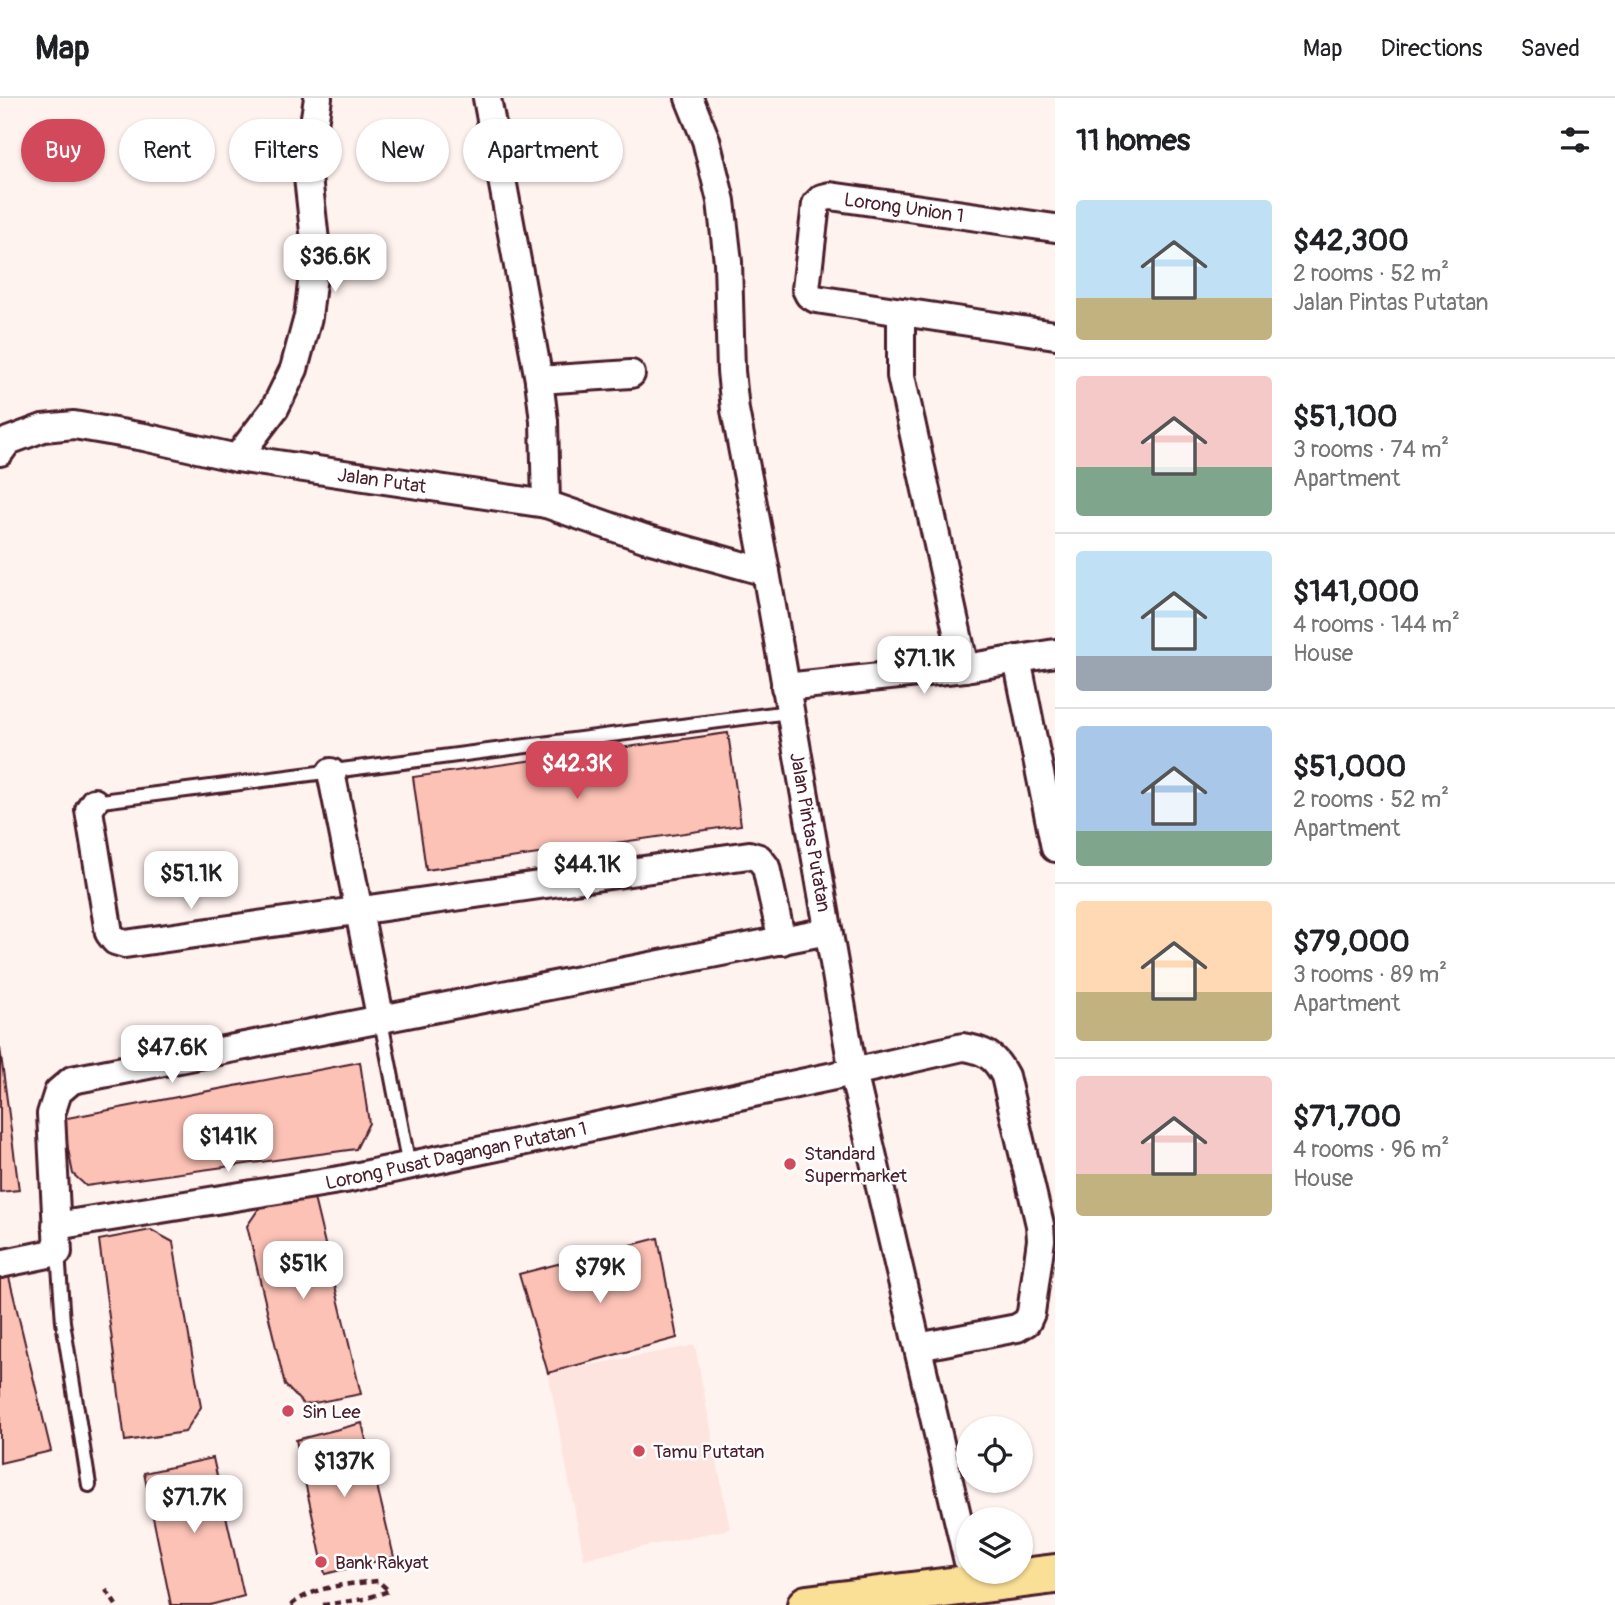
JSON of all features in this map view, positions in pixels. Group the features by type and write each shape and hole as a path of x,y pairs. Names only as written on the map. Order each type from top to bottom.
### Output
{"highway":[{"path":"1033,1574 1055,1574"},
{"path":"807,1605 956,1576"}],"street":[{"path":"237,458 275,408 294,369 308,317 316,250 307,168 318,98"},
{"path":"487,98 539,380 544,421 546,504"},
{"name":"Jalan Pintas Putatan","path":"689,98 706,140 721,201 728,262 731,371 735,410 853,1072 956,1512"},
{"name":"Lorong Union 1","path":"1055,228 830,196 822,198 816,204 806,289 809,295 816,299 1055,335"},
{"path":"901,312 903,387 965,668"},
{"path":"539,380 631,374"},
{"name":"Jalan Putat","path":"3,438 43,428 74,425 144,437 237,458 546,504 644,538 766,572"},
{"path":"787,699 1055,653"},
{"path":"1017,659 1055,848"},
{"path":"331,772 381,1021"},
{"path":"94,802 89,810 110,933 115,941 125,944 749,855 758,858 766,867 782,941"},
{"path":"57,1239 51,1114 58,1092 72,1080 828,931"},
{"name":"Lorong Pusat Dagangan Putatan 1","path":"0,1264 57,1239 853,1072 963,1046 991,1055 1005,1076 1034,1198 1041,1240 1031,1313 1027,1322 1017,1328 918,1347"}],"lane":[{"path":"94,802 331,772 787,699"},
{"path":"381,1021 409,1166"},
{"path":"57,1239 63,1322 89,1485"}],"path":[{"path":"291,1605 302,1596 351,1584 378,1581 389,1591 364,1599 323,1605"},
{"path":"106,1590 116,1605"}],"shaded area":[{"name":"Tamu Putatan","path":"695,1345 730,1529 584,1559 548,1373"}],"building":[{"path":"728,733 741,825 426,870 413,777"},
{"path":"0,1048 19,1190 0,1192"},
{"path":"360,1062 369,1123 356,1149 86,1186 73,1174 62,1119"},
{"path":"313,1194 361,1394 304,1405 285,1385 247,1226 260,1207"},
{"path":"151,1230 173,1242 201,1407 185,1432 125,1441 99,1240"},
{"path":"658,1238 677,1338 548,1373 519,1274"},
{"path":"9,1277 51,1451 0,1463 0,1279"},
{"path":"362,1423 394,1557 325,1574 296,1440"},
{"path":"213,1458 244,1596 210,1605 171,1605 144,1473"}],"place":[{"name":"Standard Supermarket","path":"790,1164"},
{"name":"Sin Lee","path":"288,1411"},
{"name":"Tamu Putatan","path":"639,1451"},
{"name":"Bank Rakyat","path":"321,1562"}]}
